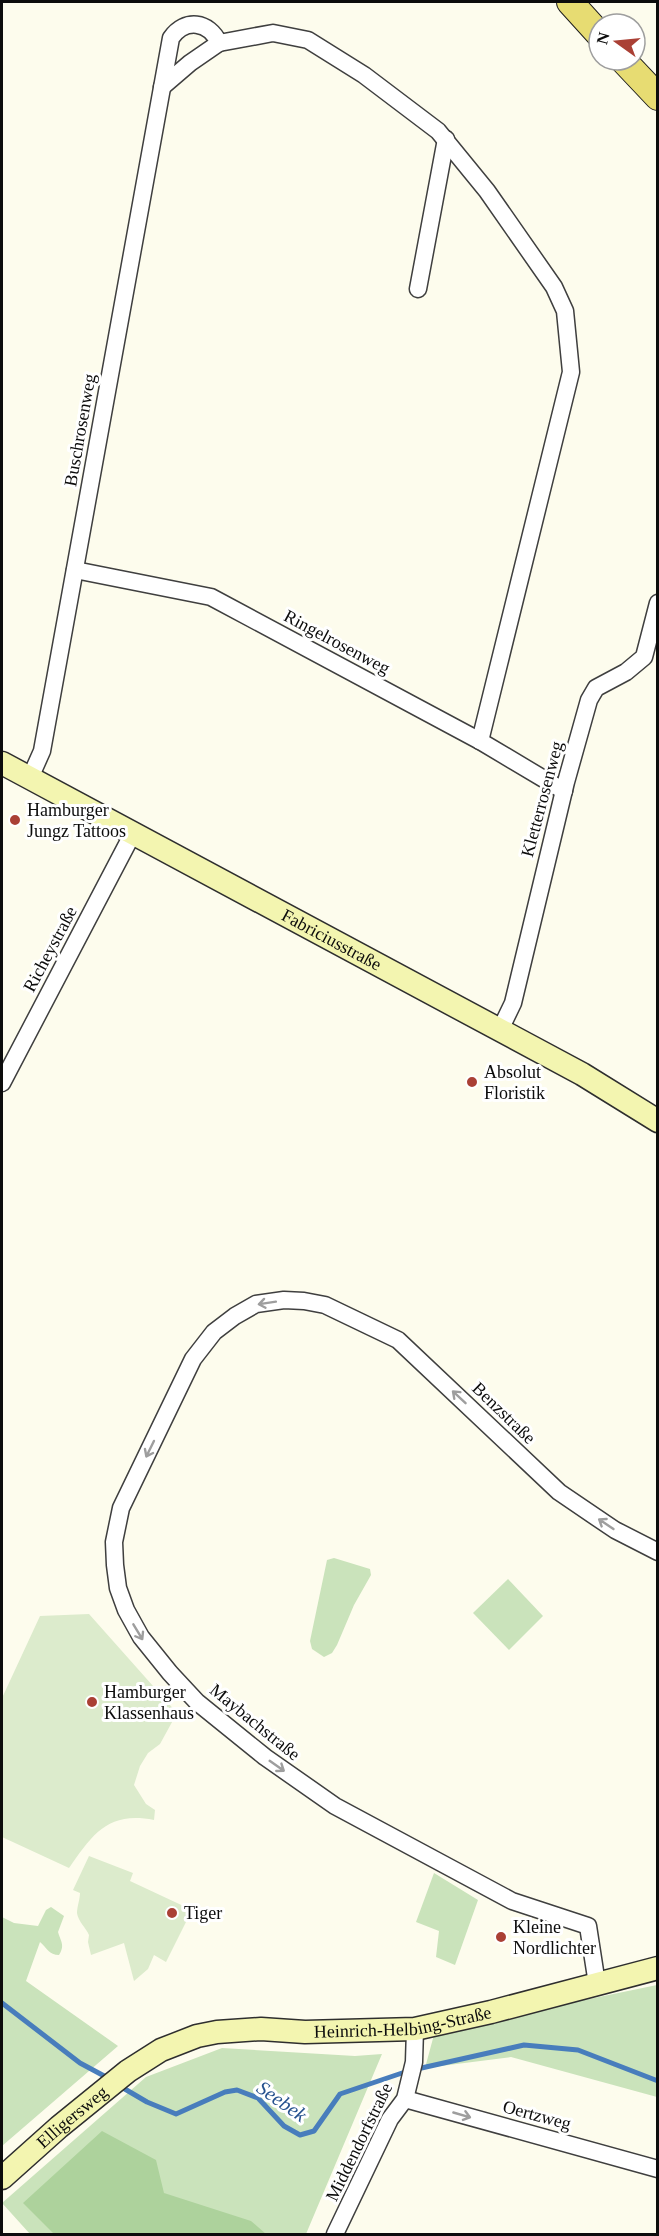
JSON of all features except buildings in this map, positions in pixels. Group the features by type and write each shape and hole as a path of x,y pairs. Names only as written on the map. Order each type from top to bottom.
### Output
{"main road":[{"path":"570,2 587,21"},
{"path":"634,72 657,97"}],"street":[{"name":"Buschrosenweg","path":"30,778 42,751 171,38 180,28 195,24 203,26 216,35 219,43"},
{"path":"162,87 190,63 219,43 273,33 308,40 363,75 446,139 487,191 554,287 565,311 571,372 480,741"},
{"path":"418,289 446,139"},
{"name":"Ringelrosenweg","path":"75,570 211,597 480,741 564,791"},
{"name":"Kletterrosenweg","path":"500,1030 513,1003 564,791 589,700 596,688 626,672 644,657 657,603"},
{"name":"Fabriciusstraße","path":"2,763 500,1030 607,1089 657,1121"},
{"name":"Richeystraße","path":"2,1083 133,833"},
{"name":"Maybachstraße","path":"325,1305 284,1300 249,1307 214,1332 193,1359 122,1508 114,1542 118,1588 126,1610 145,1643 197,1702 265,1757 335,1806 512,1901 588,1926 597,1984"},
{"name":"Benzstraße","path":"325,1305 398,1340 559,1492 615,1530 657,1551"},
{"name":"Heinrich-Helbing-Straße","path":"137,2065 176,2043 217,2032 261,2029 305,2032 415,2029 491,2012 657,1968"},
{"name":"Middendorfstraße","path":"335,2235 390,2119 405,2099 414,2062 415,2029"},
{"name":"Elligersweg","path":"2,2178 98,2095 137,2065"},
{"name":"Oertzweg","path":"405,2099 657,2169"}],"green space":[{"path":"334,1558 370,1569 371,1575 354,1605 337,1645 332,1653 324,1657 312,1649 310,1641 327,1560"},
{"path":"508,1579 543,1616 509,1650 473,1613"},
{"path":"89,1614 177,1713 160,1744 148,1753 140,1766 134,1785 146,1804 155,1810 154,1820 138,1818 113,1822 94,1835 69,1868 2,1837 2,1698 40,1616"},
{"path":"89,1856 133,1873 130,1881 192,1910 166,1962 154,1955 148,1969 134,1981 124,1943 91,1955 89,1935 77,1913 80,1893 73,1890"},
{"path":"434,1873 478,1900 455,1965 436,1957 439,1931 416,1922"},
{"path":"51,1907 64,1916 58,1932 62,1944 61,1952 59,1955 53,1954 40,1942 26,1981 118,2046 2,2146 2,1917 14,1923 38,1926 46,1910"},
{"path":"657,1985 657,2097 511,2057 425,2068 435,2031"},
{"path":"222,2048 355,2056 382,2054 306,2234 30,2234 2,2203 146,2077"},
{"path":"102,2131 156,2160 164,2193 251,2221 266,2234 54,2234 23,2203"}],"waterway":[{"name":"Seebek","path":"2,2003 80,2063 108,2078"},
{"name":"Seebek","path":"417,2069 524,2045 578,2050 658,2081"},
{"name":"Seebek","path":"118,2085 147,2102 176,2114 225,2092 237,2090 258,2098 284,2126 300,2135 314,2131 340,2094 408,2071"}],"place":[{"name":"Hamburger Jungz Tattoos","path":"15,820"},
{"name":"Absolut Floristik","path":"472,1082"},
{"name":"Hamburger Klassenhaus","path":"92,1702"},
{"name":"Tiger","path":"172,1913"},
{"name":"Kleine Nordlichter","path":"501,1937"}]}
